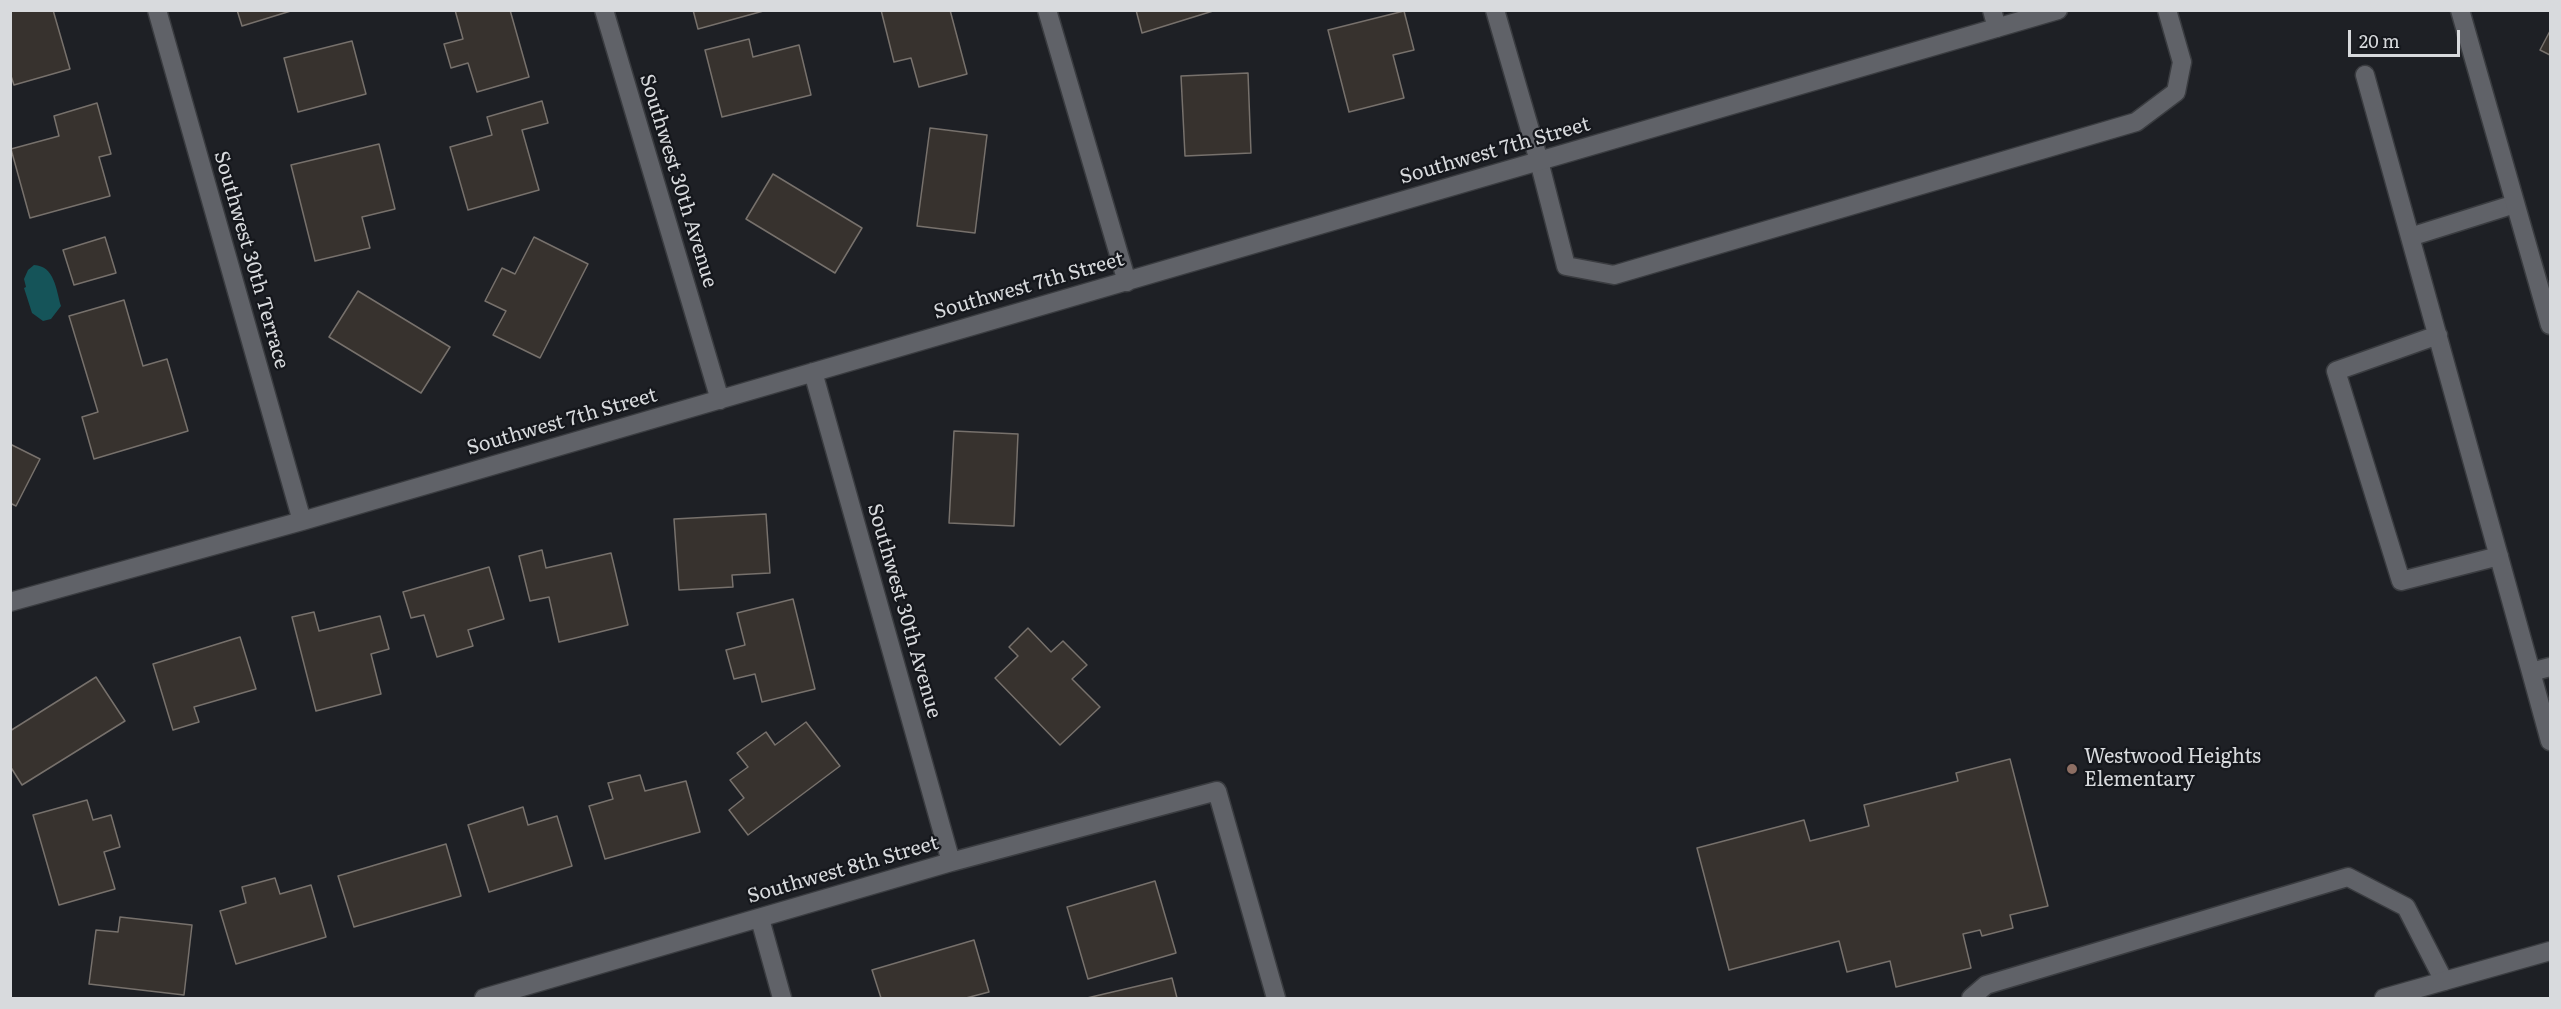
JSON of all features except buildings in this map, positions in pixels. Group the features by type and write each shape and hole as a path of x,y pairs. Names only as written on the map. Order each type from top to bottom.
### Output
{"street":[{"name":"Southwest 30th Terrace","path":"157,10 303,521"},
{"name":"Southwest 30th Avenue","path":"604,10 720,400"},
{"path":"1047,10 1127,282"},
{"path":"1495,10 1539,161 1566,266 1614,275 2136,122 2176,92 2182,62 2167,10"},
{"path":"1992,10 1997,28"},
{"name":"Southwest 7th Street","path":"10,602 303,521 2058,10"},
{"path":"2460,10 2550,325"},
{"path":"2366,75 2550,741"},
{"path":"2410,237 2515,204"},
{"path":"2438,335 2336,371 2401,581 2499,556"},
{"name":"Southwest 30th Avenue","path":"813,372 951,862"},
{"path":"2531,672 2550,667"},
{"name":"Southwest 8th Street","path":"484,999 951,862 1216,791 1276,999"},
{"path":"1971,999 1986,985 2348,877 2406,907 2444,981"},
{"path":"760,919 782,999"},
{"path":"2384,999 2550,951"}],"water":[{"path":"34,265 41,266 54,280 61,306 51,319 43,321 32,313 24,288 26,287 24,279 28,270"}],"place":[{"name":"Westwood Heights Elementary","path":"2072,769"}]}
